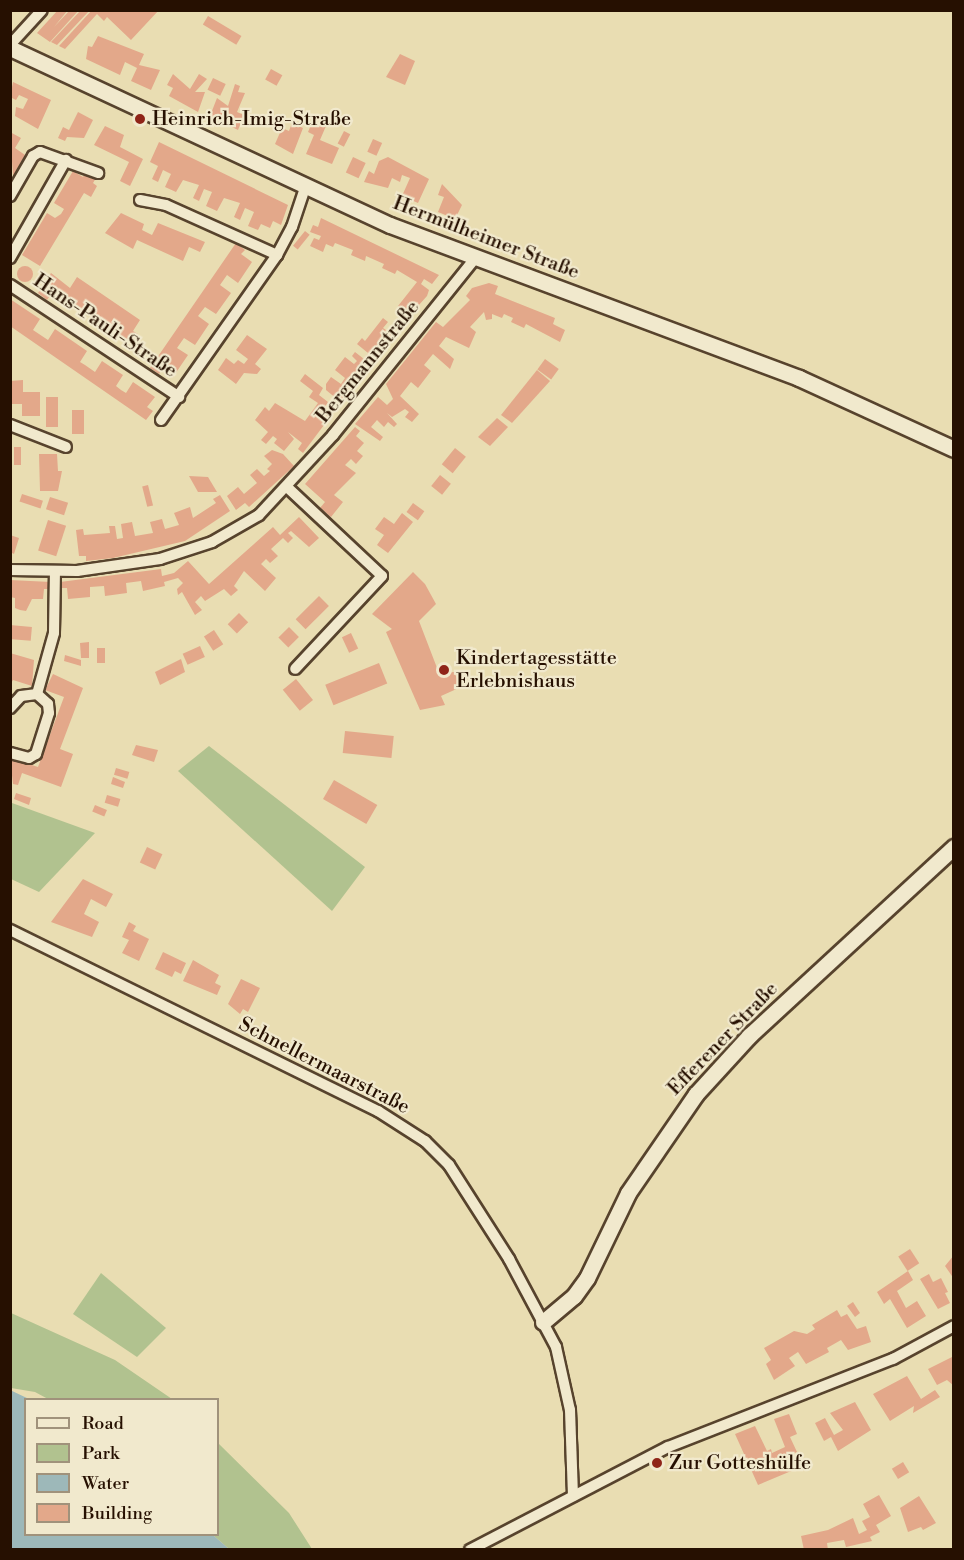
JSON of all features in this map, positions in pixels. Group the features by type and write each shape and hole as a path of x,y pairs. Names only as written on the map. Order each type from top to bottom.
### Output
{"street":[{"path":"10,47 42,10"},
{"name":"Hermülheimer Straße","path":"10,47 390,225 799,378 954,449"},
{"path":"10,196 33,156 48,153 98,173"},
{"path":"10,258 66,160"},
{"path":"161,420 277,255 292,227 306,185"},
{"path":"140,200 166,205 277,255"},
{"name":"Bergmannstraße","path":"10,570 55,572 160,559 212,542 259,515 286,487 476,257"},
{"name":"Hans-Pauli-Straße","path":"10,285 179,397"},
{"path":"10,425 66,447"},
{"path":"286,487 382,576 295,669"},
{"path":"37,694 54,633 55,572"},
{"path":"10,708 21,696 37,694 48,704 49,713 36,754 29,758 10,753"},
{"name":"Efferener Straße","path":"543,1322 574,1296 586,1278 628,1193 696,1094 749,1036 954,847"},
{"name":"Schnellermaarstraße","path":"10,930 378,1111 425,1141 463,1182 543,1322 565,1378 570,1410 573,1496"},
{"path":"470,1550 668,1447 893,1359 954,1326"}],"green space":[{"path":"209,746 365,867 332,911 178,771"},
{"path":"12,803 95,833 39,892 11,879"},
{"path":"101,1273 166,1328 137,1357 73,1314"},
{"path":"11,1313 115,1360 171,1398 46,1398 35,1392 11,1388"},
{"path":"219,1444 289,1513 312,1549 229,1549 214,1536 219,1536"}],"water":[{"path":"10,1390 27,1398 24,1398 24,1536 214,1536 229,1549 11,1549"}],"building":[{"path":"58,10 68,10 54,27 70,10 79,10 50,42 37,33"},
{"path":"81,10 90,10 57,45 51,42"},
{"path":"92,10 159,10 131,40 107,17 104,21 97,14 65,49 59,46"},
{"path":"208,16 241,36 236,45 203,25"},
{"path":"98,36 144,54 139,65 160,70 151,90 131,81 137,68 125,62 120,75 86,59 88,46 92,47"},
{"path":"400,54 415,61 405,85 386,77"},
{"path":"271,69 282,75 277,86 265,79"},
{"path":"173,74 190,89 199,74 207,79 195,92 205,92 198,112 169,96 173,88 167,85"},
{"path":"213,78 226,84 220,96 208,90"},
{"path":"13,82 51,100 38,129 15,116 16,107 23,109 28,99 19,95 16,100 10,97"},
{"path":"235,84 240,86 238,92 245,93 237,112 244,115 238,130 210,116 217,98 228,106"},
{"path":"78,112 93,120 84,138 67,137 65,141 58,138 63,127 69,130"},
{"path":"313,120 326,126 320,140 339,148 332,164 306,154 314,135 308,132"},
{"path":"292,123 303,128 293,154 275,144 282,128 289,131"},
{"path":"105,126 124,135 120,147 143,159 130,186 120,181 129,162 94,145"},
{"path":"344,131 350,134 344,147 338,143"},
{"path":"10,132 21,138 15,148 25,155 13,176"},
{"path":"373,139 382,143 376,156 367,152"},
{"path":"159,142 288,205 281,225 273,221 270,228 261,224 258,230 248,226 254,212 245,208 240,220 234,217 240,203 224,198 217,211 206,206 212,192 204,189 199,201 193,198 199,185 183,180 176,192 165,187 171,174 163,170 158,182 152,179 158,166 150,162"},
{"path":"353,157 366,163 359,178 346,172"},
{"path":"388,157 429,179 418,203 402,196 410,178 402,175 400,182 392,178 388,188 364,182 369,171 374,174 379,161"},
{"path":"73,171 83,177 86,172 96,178 93,183 97,186 91,197 84,193 40,266 22,255 47,213 55,218 61,214 64,209 54,203"},
{"path":"442,184 462,205 455,219 438,212 444,197 438,195"},
{"path":"121,213 144,224 142,230 152,235 158,223 205,242 200,252 189,247 183,261 137,240 133,249 105,233"},
{"path":"321,218 439,275 432,284 424,279 421,284 429,290 427,296 409,316 398,306 417,282 397,270 395,274 382,268 384,264 366,256 365,261 351,255 353,250 335,243 333,247 326,244 323,252 310,246 314,238 319,240 321,236 310,232 313,225 318,227"},
{"path":"305,231 310,235 298,250 293,246"},
{"path":"236,243 245,250 241,254 252,262 238,283 227,275 220,285 231,293 216,314 205,307 198,316 209,324 195,345 184,338 177,348 188,355 173,377 162,369 159,374 150,368"},
{"path":"25,266 31,268 33,274 31,280 25,282 19,280 17,274 19,268"},
{"path":"51,273 70,288 77,277 140,320 133,331 138,334 131,344 64,296 53,291 47,300 38,293"},
{"path":"489,283 498,286 495,294 555,318 553,324 565,330 560,342 526,324 524,328 511,322 513,318 504,314 502,318 492,314 492,319 486,320 484,312 470,327 476,332 469,348 446,337 439,346 454,359 450,369 433,354 424,365 431,371 418,388 411,382 400,396 419,414 412,422 405,417 409,412 405,409 392,417 387,413 397,424 394,427 388,422 384,427 377,420 371,427 383,437 380,441 355,424 378,397 387,405 393,399 386,384 436,322 443,327 470,300 466,296 472,288"},
{"path":"10,299 40,319 33,330 48,340 55,329 87,351 80,362 95,372 102,361 123,375 116,386 121,390 126,393 133,382 155,397 147,407 153,411 146,420 10,326"},
{"path":"383,318 388,322 383,328 392,334 369,363 373,366 343,404 326,390 326,384 331,377 341,384 345,378 335,370 345,357 354,364 357,361 352,356 355,352 364,359 368,353 357,344 362,338 365,341"},
{"path":"247,335 267,349 255,364 261,369 257,374 244,373 236,384 218,370 226,358 234,364 238,360 244,364 248,359 236,350"},
{"path":"545,359 559,369 551,380 537,370"},
{"path":"537,370 550,381 512,423 501,415"},
{"path":"305,374 323,388 319,395 328,402 325,407 333,413 303,453 298,449 302,443 288,432 294,439 284,451 274,443 277,439 273,436 266,444 261,440 268,432 255,420 265,407 269,411 275,403 305,421 318,403 309,397 313,391 300,381"},
{"path":"23,380 23,392 40,392 40,416 22,416 22,404 10,404 10,381"},
{"path":"46,397 58,397 58,427 46,427"},
{"path":"72,410 84,410 84,434 72,434"},
{"path":"497,418 508,427 490,446 478,437"},
{"path":"355,427 360,431 356,436 364,443 357,451 363,456 356,464 351,459 345,465 356,473 334,495 343,502 331,517 320,508 325,502 305,484"},
{"path":"14,447 21,447 21,465 14,465"},
{"path":"455,448 466,457 453,473 442,464"},
{"path":"272,450 283,454 294,466 249,507 245,503 236,510 227,496 238,487 244,494 257,483 250,475 257,469 264,476 270,471 267,469 272,464 264,456"},
{"path":"39,454 57,454 58,471 62,471 58,491 40,491"},
{"path":"440,475 451,484 442,495 431,486"},
{"path":"189,476 208,477 217,492 198,492"},
{"path":"148,485 153,505 147,507 142,486"},
{"path":"22,494 43,501 40,508 20,502"},
{"path":"220,495 230,511 185,541 113,558 86,561 86,556 79,556 76,530 83,529 84,535 110,533 109,526 115,526 117,539 123,538 121,524 132,522 135,536 153,533 150,522 162,519 165,529 179,525 174,513 190,507 193,518 216,503 213,499"},
{"path":"50,497 68,503 64,515 46,509"},
{"path":"413,503 424,511 418,520 407,512"},
{"path":"402,513 413,522 388,553 377,545 384,535 375,529 384,517 394,524"},
{"path":"299,517 319,538 309,547 291,531 288,533 293,538 288,543 283,538 271,549 278,556 270,563 266,559 261,564 276,578 265,591 244,571 234,586 238,590 231,596 224,589 205,601 201,596 195,602 202,610 195,615 182,592 178,595 177,589 183,583 178,578 164,582 165,586 143,591 141,581 126,583 127,593 105,596 104,586 90,587 90,597 68,599 67,588 60,588 60,582 161,569 162,576 174,573 188,561 209,584 273,527 280,535"},
{"path":"48,520 66,526 56,556 38,550"},
{"path":"10,535 19,538 14,554 10,552"},
{"path":"413,572 425,584 436,604 419,621 439,673 454,672 461,687 441,696 445,705 420,710 386,632 392,629 372,614"},
{"path":"10,580 51,582 51,589 44,589 43,599 32,599 26,611 20,610 15,608 15,598 10,597"},
{"path":"319,596 329,606 306,629 296,619"},
{"path":"239,613 248,622 237,634 228,624"},
{"path":"10,625 32,627 31,641 10,639"},
{"path":"289,627 299,637 288,648 278,638"},
{"path":"214,630 223,644 213,651 204,637"},
{"path":"351,633 358,648 349,653 342,637"},
{"path":"89,642 89,658 81,658 80,643"},
{"path":"200,646 205,657 188,665 183,654"},
{"path":"97,648 105,648 105,663 97,663"},
{"path":"10,653 34,660 32,686 13,680 10,685"},
{"path":"65,655 81,660 81,666 64,661"},
{"path":"181,659 185,672 160,685 155,672"},
{"path":"379,663 387,683 333,705 325,685"},
{"path":"53,674 83,688 60,749 73,754 61,787 22,773 18,785 13,784 10,758 38,767 64,697 45,690"},
{"path":"296,679 313,700 300,711 283,690"},
{"path":"345,731 394,736 391,758 343,753"},
{"path":"136,745 158,750 154,762 132,755"},
{"path":"116,768 129,772 127,779 114,775"},
{"path":"113,777 125,782 123,788 111,784"},
{"path":"334,780 377,805 366,824 323,799"},
{"path":"16,793 31,798 29,805 14,799"},
{"path":"107,795 120,799 118,807 105,803"},
{"path":"95,805 107,810 104,817 92,811"},
{"path":"147,847 162,854 155,870 140,862"},
{"path":"83,879 113,894 106,907 91,899 84,914 99,922 92,937 51,922"},
{"path":"129,922 136,926 133,931 149,939 139,961 122,953 129,940 122,937"},
{"path":"163,952 186,963 181,974 175,971 172,977 155,969"},
{"path":"193,960 219,975 215,983 221,986 217,995 183,981"},
{"path":"241,979 260,988 248,1012 243,1009 240,1014 228,1004"},
{"path":"910,1249 919,1263 908,1271 898,1257"},
{"path":"954,1255 952,1262 954,1279 945,1266"},
{"path":"908,1271 913,1280 897,1291 906,1308 917,1301 926,1316 907,1328 890,1299 884,1304 877,1292"},
{"path":"929,1274 933,1282 941,1278 948,1292 945,1293 950,1303 938,1309 920,1279"},
{"path":"853,1302 860,1313 855,1317 847,1306"},
{"path":"837,1310 841,1317 847,1314 857,1329 866,1326 871,1342 848,1350 841,1340 827,1348 829,1352 806,1364 798,1352 789,1358 795,1366 774,1380 766,1364 771,1360 764,1348 794,1331 807,1334 815,1329 812,1325"},
{"path":"954,1356 954,1386 947,1380 937,1385 928,1369"},
{"path":"907,1376 921,1399 935,1390 940,1397 913,1413 914,1406 890,1421 873,1394"},
{"path":"855,1402 871,1430 838,1451 831,1437 824,1441 815,1423 825,1418 834,1435 843,1430 830,1413"},
{"path":"789,1414 797,1434 790,1437 797,1452 790,1455 796,1469 758,1485 735,1434 755,1426 767,1451 771,1449 772,1453 785,1447 774,1419"},
{"path":"903,1462 909,1472 898,1479 892,1469"},
{"path":"879,1495 891,1516 876,1525 880,1532 870,1537 872,1541 846,1547 844,1540 827,1543 828,1550 804,1550 801,1536 828,1530 853,1518 859,1534 867,1530 862,1521 870,1517 863,1504"},
{"path":"919,1496 936,1523 923,1530 921,1527 908,1532 900,1508"}],"place":[{"name":"Heinrich-Imig-Straße","path":"140,119"},
{"name":"Kindertagesstätte Erlebnishaus","path":"444,670"},
{"name":"Zur Gotteshülfe","path":"657,1463"}]}
